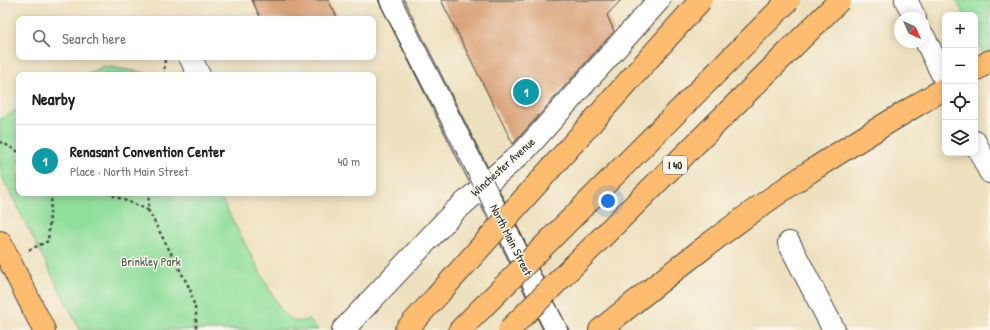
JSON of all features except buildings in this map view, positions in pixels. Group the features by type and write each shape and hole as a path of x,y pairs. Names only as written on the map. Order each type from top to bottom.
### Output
{"main road":[{"path":"406,330 701,0"},
{"path":"460,330 788,0"},
{"name":"I 40","path":"509,330 840,0"},
{"path":"978,68 990,61"},
{"path":"600,330 748,215 808,172 942,90"},
{"path":"5,260 44,330"}],"street":[{"name":"North Main Street","path":"391,0 470,155 484,187 556,330"},
{"name":"Winchester Avenue","path":"343,330 454,212 525,150 659,0"},
{"path":"906,0 912,12"},
{"path":"929,48 942,74"},
{"path":"192,60 198,72"},
{"path":"978,148 990,172"},
{"path":"789,244 834,330"}],"path":[{"path":"164,72 165,60"},
{"path":"0,142 16,150"},
{"path":"5,260 48,241 52,196"},
{"path":"114,196 148,210"},
{"path":"150,196 148,210 190,289 196,312 196,330"}],"green space":[{"path":"956,0 990,0 990,67 978,43 978,12 962,12"},
{"path":"104,66 139,72 91,72"},
{"name":"Brinkley Park","path":"16,111 16,196 220,196 281,311 290,319 297,321 309,319 318,330 80,330 0,173 0,119"}],"tram line":[{"path":"378,0 462,163 544,330"},
{"path":"402,0 569,330"}],"place":[{"name":"Renasant Convention Center","path":"526,92"}]}
